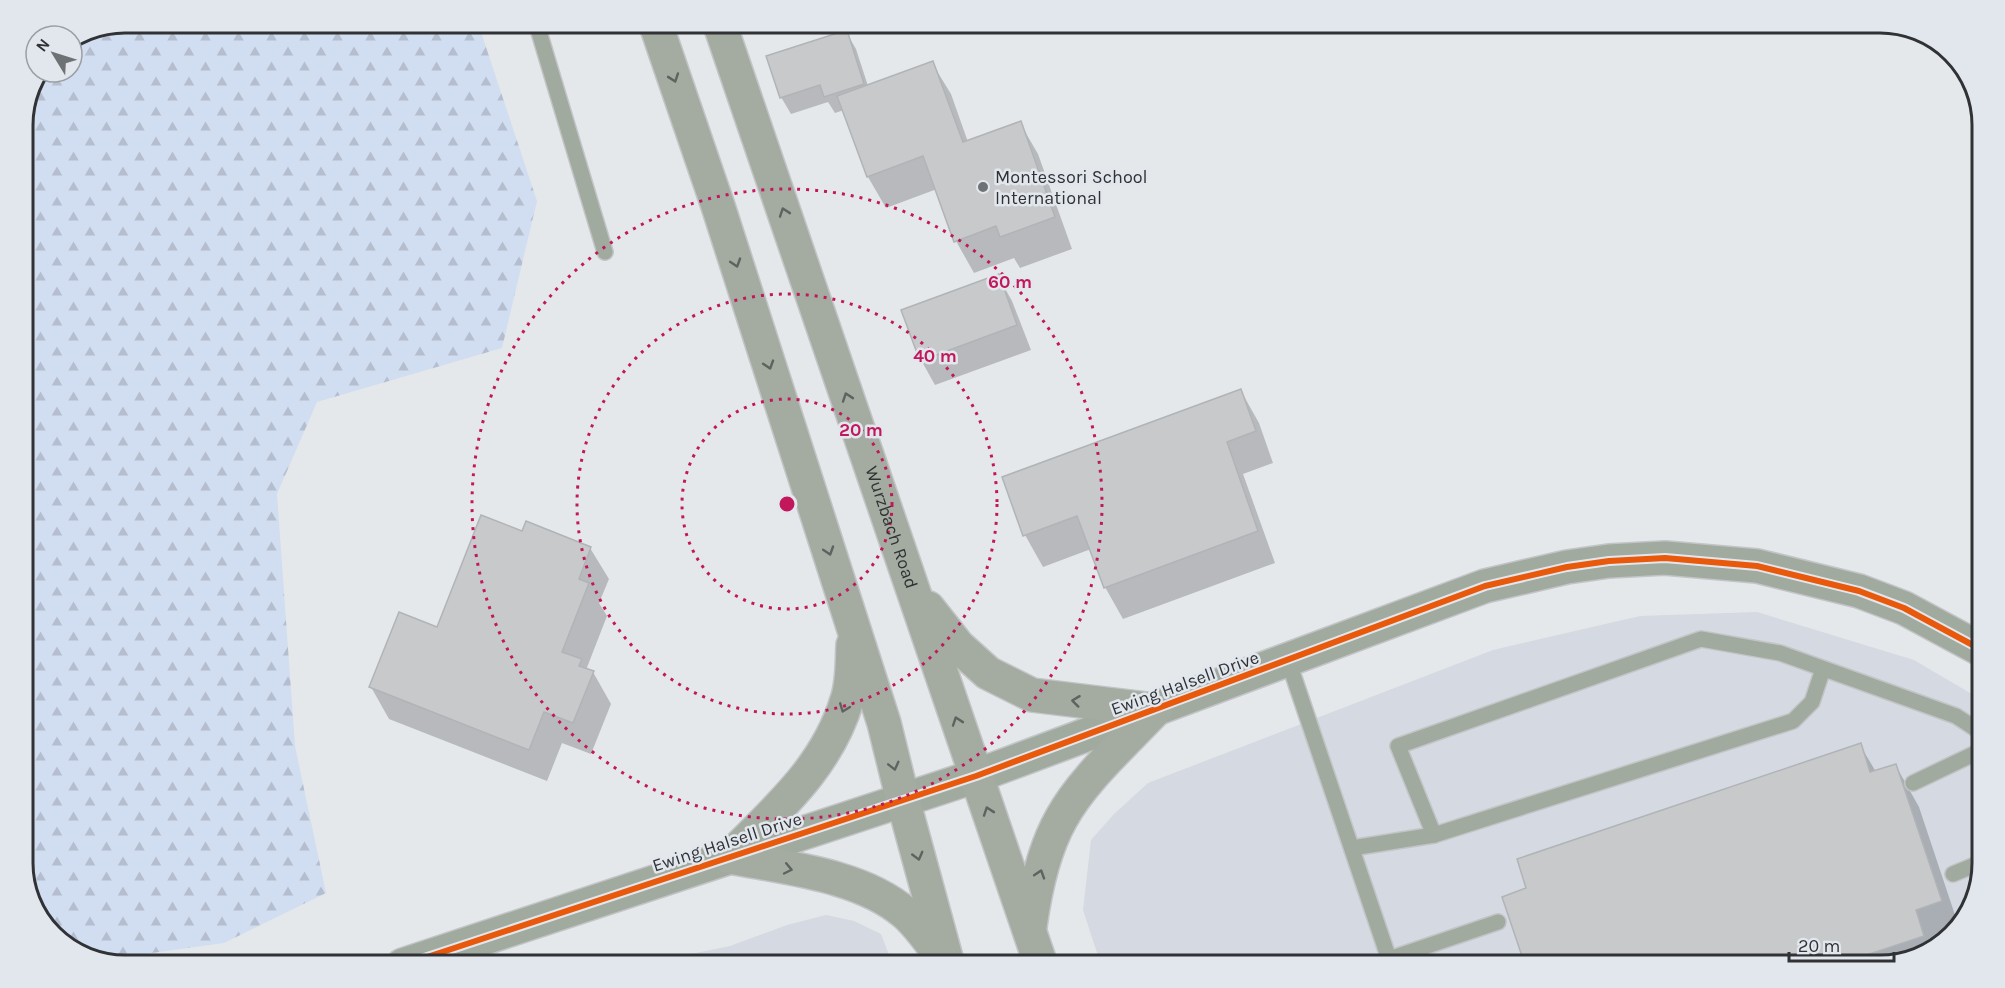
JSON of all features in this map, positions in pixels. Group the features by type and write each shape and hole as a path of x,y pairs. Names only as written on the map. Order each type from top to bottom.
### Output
{"main road":[{"path":"660,33 718,206 884,723 945,955"},
{"name":"Wurzbach Road","path":"723,33 1037,955"},
{"path":"912,588 958,646 988,673 1032,695 1155,710"},
{"path":"730,857 805,780 834,734 848,699 854,630"},
{"path":"1029,931 1035,890 1060,820 1081,789 1155,710"},
{"path":"730,857 836,878 884,899 906,914 940,955"}],"street":[{"name":"Ewing Halsell Drive","path":"434,955 976,776 1485,586 1567,567 1609,561 1665,558 1756,566 1859,591 1904,608 1972,645"}],"lane":[{"path":"539,33 605,252"},
{"path":"1434,835 1398,746 1701,639 1780,653 1956,716 1972,726"},
{"path":"1288,660 1388,955"},
{"path":"1352,848 1434,835 1793,721 1812,702 1823,669"},
{"path":"1913,783 1972,755"},
{"path":"1953,874 1972,867"},
{"path":"1409,955 1498,922"}],"shaded area":[{"path":"1757,612 1914,660 1972,694 1972,863 1970,881 1962,904 1941,932 1921,945 1904,952 1880,955 1098,955 1083,910 1091,840 1114,814 1148,783 1493,650 1640,616"},
{"path":"826,915 854,921 881,934 889,955 686,955 730,946 787,925"}],"green space":[{"path":"125,33 481,33 537,201 502,348 317,402 277,494 295,746 326,893 224,943 137,955 101,952 74,939 56,924 43,904 35,881 33,869 33,119 43,84 84,84 84,43 107,35"}],"building":[{"path":"838,33 848,33 864,84 824,97 820,85 780,98 766,56"},
{"path":"933,61 963,142 1021,121 1055,217 1000,237 996,226 954,242 923,156 867,177 837,96"},
{"path":"999,274 1017,325 920,361 901,310"},
{"path":"1241,389 1256,431 1227,442 1258,531 1104,588 1077,516 1023,536 1002,477"},
{"path":"481,515 522,531 526,521 591,547 579,579 589,583 562,652 582,659 579,666 594,671 573,723 544,712 529,750 369,687 399,612 437,627"},
{"path":"1861,743 1870,772 1896,764 1942,901 1916,910 1924,936 1866,955 1522,955 1502,897 1526,888 1517,859"}],"cycle path":[{"path":"433,955 976,776 1485,586 1567,567 1609,561 1665,558 1757,566 1859,591 1904,608 1972,645"}],"place":[{"name":"Montessori School International","path":"983,187"}]}
